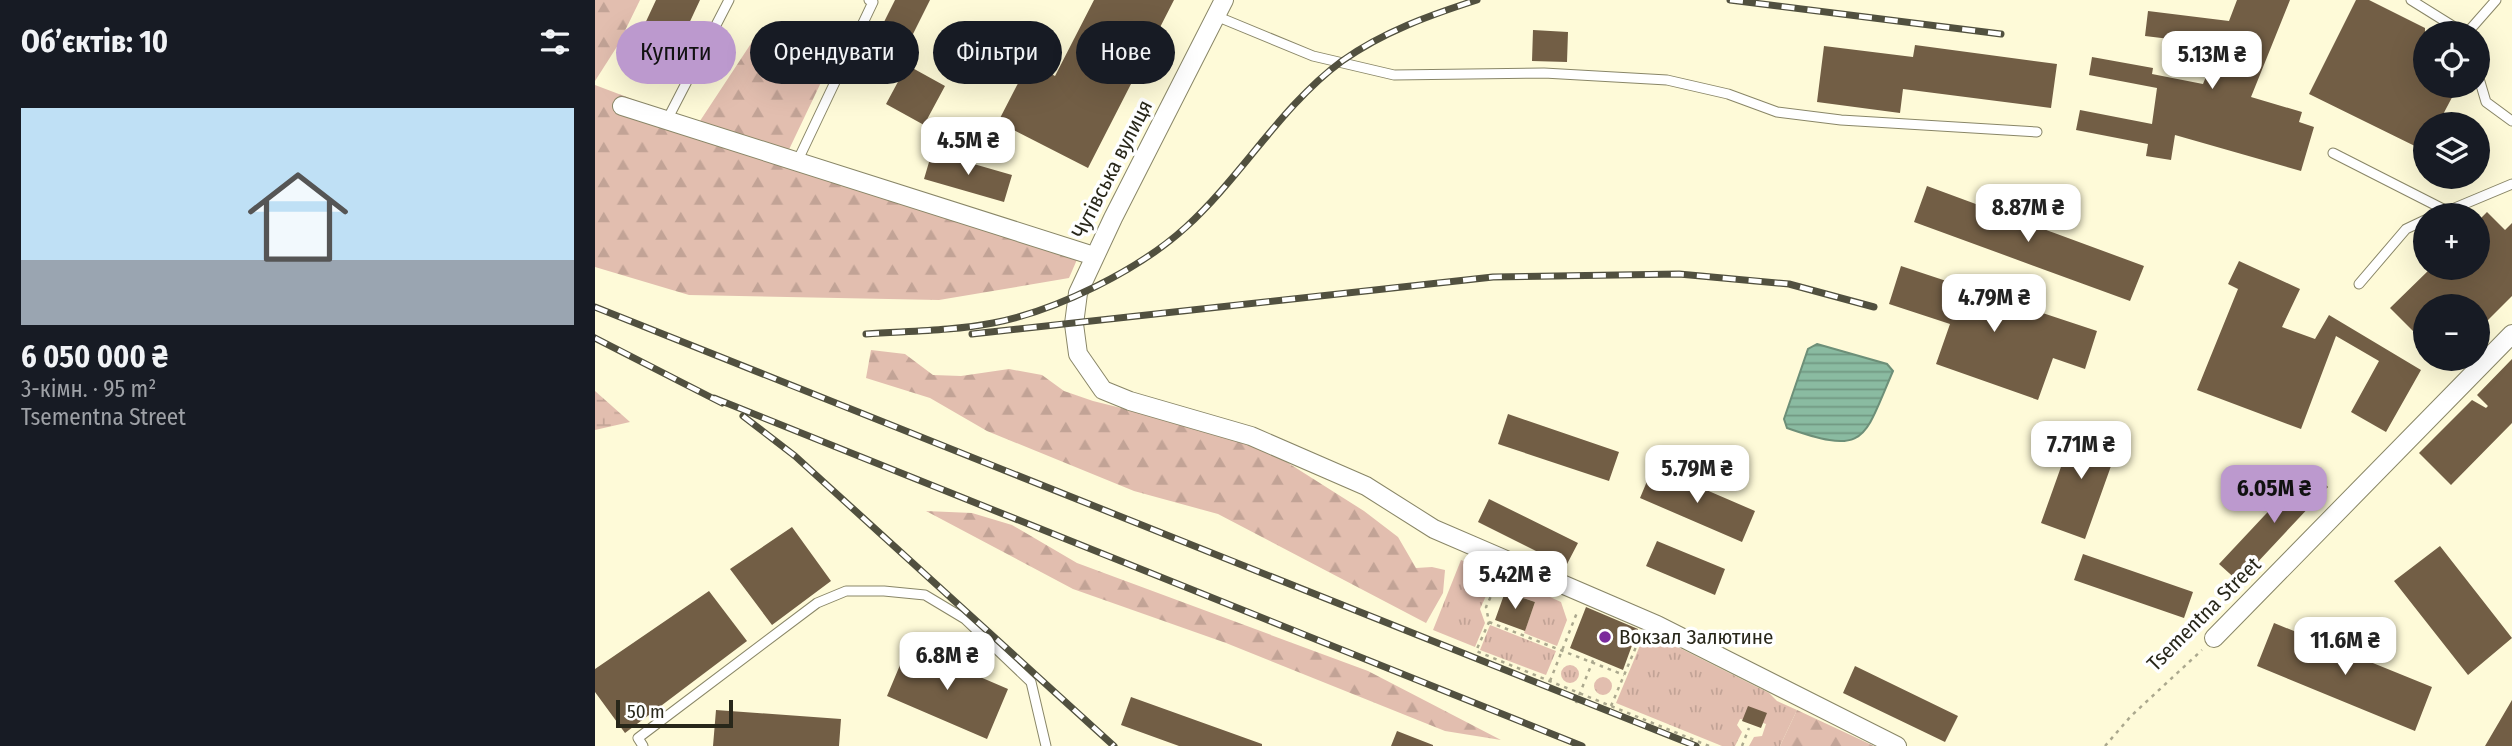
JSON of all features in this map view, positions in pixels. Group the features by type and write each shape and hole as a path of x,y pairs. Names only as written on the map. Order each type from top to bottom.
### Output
{"street":[{"name":"Чутівська вулиця","path":"622,106 1094,256 1220,8"},
{"path":"1094,256 1078,293 1075,336 1078,354 1103,390 1130,401 1251,436 1366,486 1434,528 1647,620 1897,746"},
{"name":"Tsementna Street","path":"2214,638 2512,334"}],"lane":[{"path":"667,120 729,0"},
{"path":"797,162 873,2 869,0"},
{"path":"2411,0 2446,21"},
{"path":"2477,21 2496,0"},
{"path":"1220,8 1313,56 1394,75 1544,73 1667,80 1728,94 1777,111 1841,120 2038,132"},
{"path":"2485,98 2486,102 2512,121"},
{"path":"2333,153 2424,203"},
{"path":"2466,203 2512,184"},
{"path":"2358,284 2406,229 2413,226"},
{"path":"643,746 638,738 817,603 846,591 925,595 965,619 1031,682 1046,746"}],"path":[{"path":"1507,560 1486,607 1489,622 1476,651 1709,746"},
{"path":"1550,681 1585,594"},
{"path":"1611,706 1647,620"},
{"path":"1489,622 1593,660 1624,675"},
{"name":"Tsementna Street","path":"2105,746 2131,716 2214,638"},
{"path":"1576,703 1593,660"},
{"path":"1742,746 1749,728"}],"green space":[{"path":"595,0 640,0 630,21 616,21 616,48 595,81"},
{"path":"750,45 750,84 820,84 784,160 1082,248 1069,278 939,300 689,295 595,267 595,85 698,124 724,84 736,84 736,66"},
{"path":"871,350 905,354 933,375 961,376 1009,369 1042,375 1064,391 1093,401 1238,437 1266,449 1364,511 1398,537 1416,568 1445,570 1443,593 1426,623 1218,514 1134,491 987,431 930,398 866,378"},
{"path":"595,391 630,422 595,430"},
{"path":"926,511 972,513 1012,525 1077,563 1368,671 1501,740 1445,731 1226,643 1073,589"},
{"path":"1461,560 1496,574 1480,609 1485,623 1475,647 1433,630"},
{"path":"1506,577 1561,602 1567,620 1557,646 1524,633 1535,602 1503,590"},
{"path":"1490,625 1556,651 1546,675 1480,650"},
{"path":"1646,631 1797,710 1780,746 1749,746 1754,737 1762,736 1766,724 1763,723 1740,719 1737,725 1742,732 1735,746 1722,746 1616,703"},
{"path":"1566,665 1574,665 1579,674 1577,681 1566,683 1561,678 1561,670"},
{"path":"1599,677 1607,677 1612,686 1610,693 1599,695 1594,690 1594,682"},
{"path":"1797,710 1874,746 1780,746"}],"shaded area":[{"path":"1817,344 1887,364 1893,371 1875,413 1859,436 1833,441 1787,428 1784,419 1808,349"}],"building":[{"path":"656,0 700,0 690,21 646,21"},
{"path":"895,0 930,0 919,22 884,21"},
{"path":"1094,0 1174,0 1163,21 1083,21"},
{"path":"2237,0 2290,0 2251,97 2302,112 2299,122 2314,127 2301,171 2175,135 2171,160 2146,156 2148,144 2076,130 2080,110 2152,124 2157,88 2089,75 2092,57 2153,68 2152,74 2203,84 2219,45 2145,36 2148,11 2229,21"},
{"path":"2356,0 2369,0 2413,22 2413,98 2452,98 2444,112 2413,112 2413,145 2309,94"},
{"path":"1533,30 1568,32 1567,62 1532,61"},
{"path":"1076,35 1076,84 1131,84 1088,168 998,122 1018,84 1062,84 1062,62"},
{"path":"1915,45 2057,64 2051,108 1903,89 1900,113 1817,102 1824,46 1913,57"},
{"path":"919,72 933,79 933,84 945,86 924,125 886,104 897,84 919,84"},
{"path":"932,152 1012,175 1004,202 924,179"},
{"path":"1927,186 2144,266 2130,301 1914,222"},
{"path":"2490,215 2505,230 2512,223 2512,296 2490,318 2490,294 2413,294 2413,331 2390,308 2419,280 2490,280"},
{"path":"2239,261 2300,289 2282,327 2315,339 2329,315 2413,365 2413,371 2420,371 2386,432 2351,412 2379,361 2336,336 2301,429 2197,390 2238,289 2228,284"},
{"path":"1901,266 2097,331 2085,369 2053,358 2038,400 1936,364 1950,324 1889,304"},
{"path":"2512,359 2512,423 2451,485 2419,453 2472,400 2486,408 2488,406 2477,395"},
{"path":"1508,414 1619,452 1609,481 1498,444"},
{"path":"2077,422 2121,438 2085,539 2041,523"},
{"path":"1653,467 1755,511 1742,542 1640,498"},
{"path":"2309,468 2328,487 2239,582 2219,564"},
{"path":"1489,499 1578,543 1566,566 1478,522"},
{"path":"792,527 831,581 772,625 730,569"},
{"path":"1657,541 1725,569 1715,595 1646,566"},
{"path":"2440,546 2512,638 2468,675 2394,581"},
{"path":"2083,554 2193,592 2184,618 2074,580"},
{"path":"709,591 747,641 625,733 595,692 595,669"},
{"path":"1505,592 1535,602 1525,631 1495,620"},
{"name":"Вокзал Залютине","path":"1586,607 1638,629 1623,670 1570,648"},
{"path":"2274,623 2432,687 2415,731 2257,666"},
{"path":"908,646 1008,689 987,739 887,696"},
{"path":"1855,666 1958,716 1945,742 1843,693"},
{"path":"1131,697 1262,746 1179,746 1121,725"},
{"path":"2512,700 2512,746 2485,746"},
{"path":"1748,706 1767,713 1761,728 1742,721"},
{"path":"716,710 841,719 839,746 713,746"},
{"path":"1397,731 1433,745 1433,746 1391,746"}],"railway":[{"path":"866,334 962,328 993,323 1069,299 1121,273 1186,227 1300,99 1342,61 1407,25 1477,0"},
{"path":"1730,0 2001,34"},
{"path":"972,334 1493,277 1679,274 1789,284 1874,307"},
{"path":"595,307 1696,746"},
{"path":"595,338 722,403"},
{"path":"714,398 1582,746"},
{"path":"743,416 795,456 1114,746"}],"place":[{"name":"Вокзал Залютине","path":"1605,637"}]}
